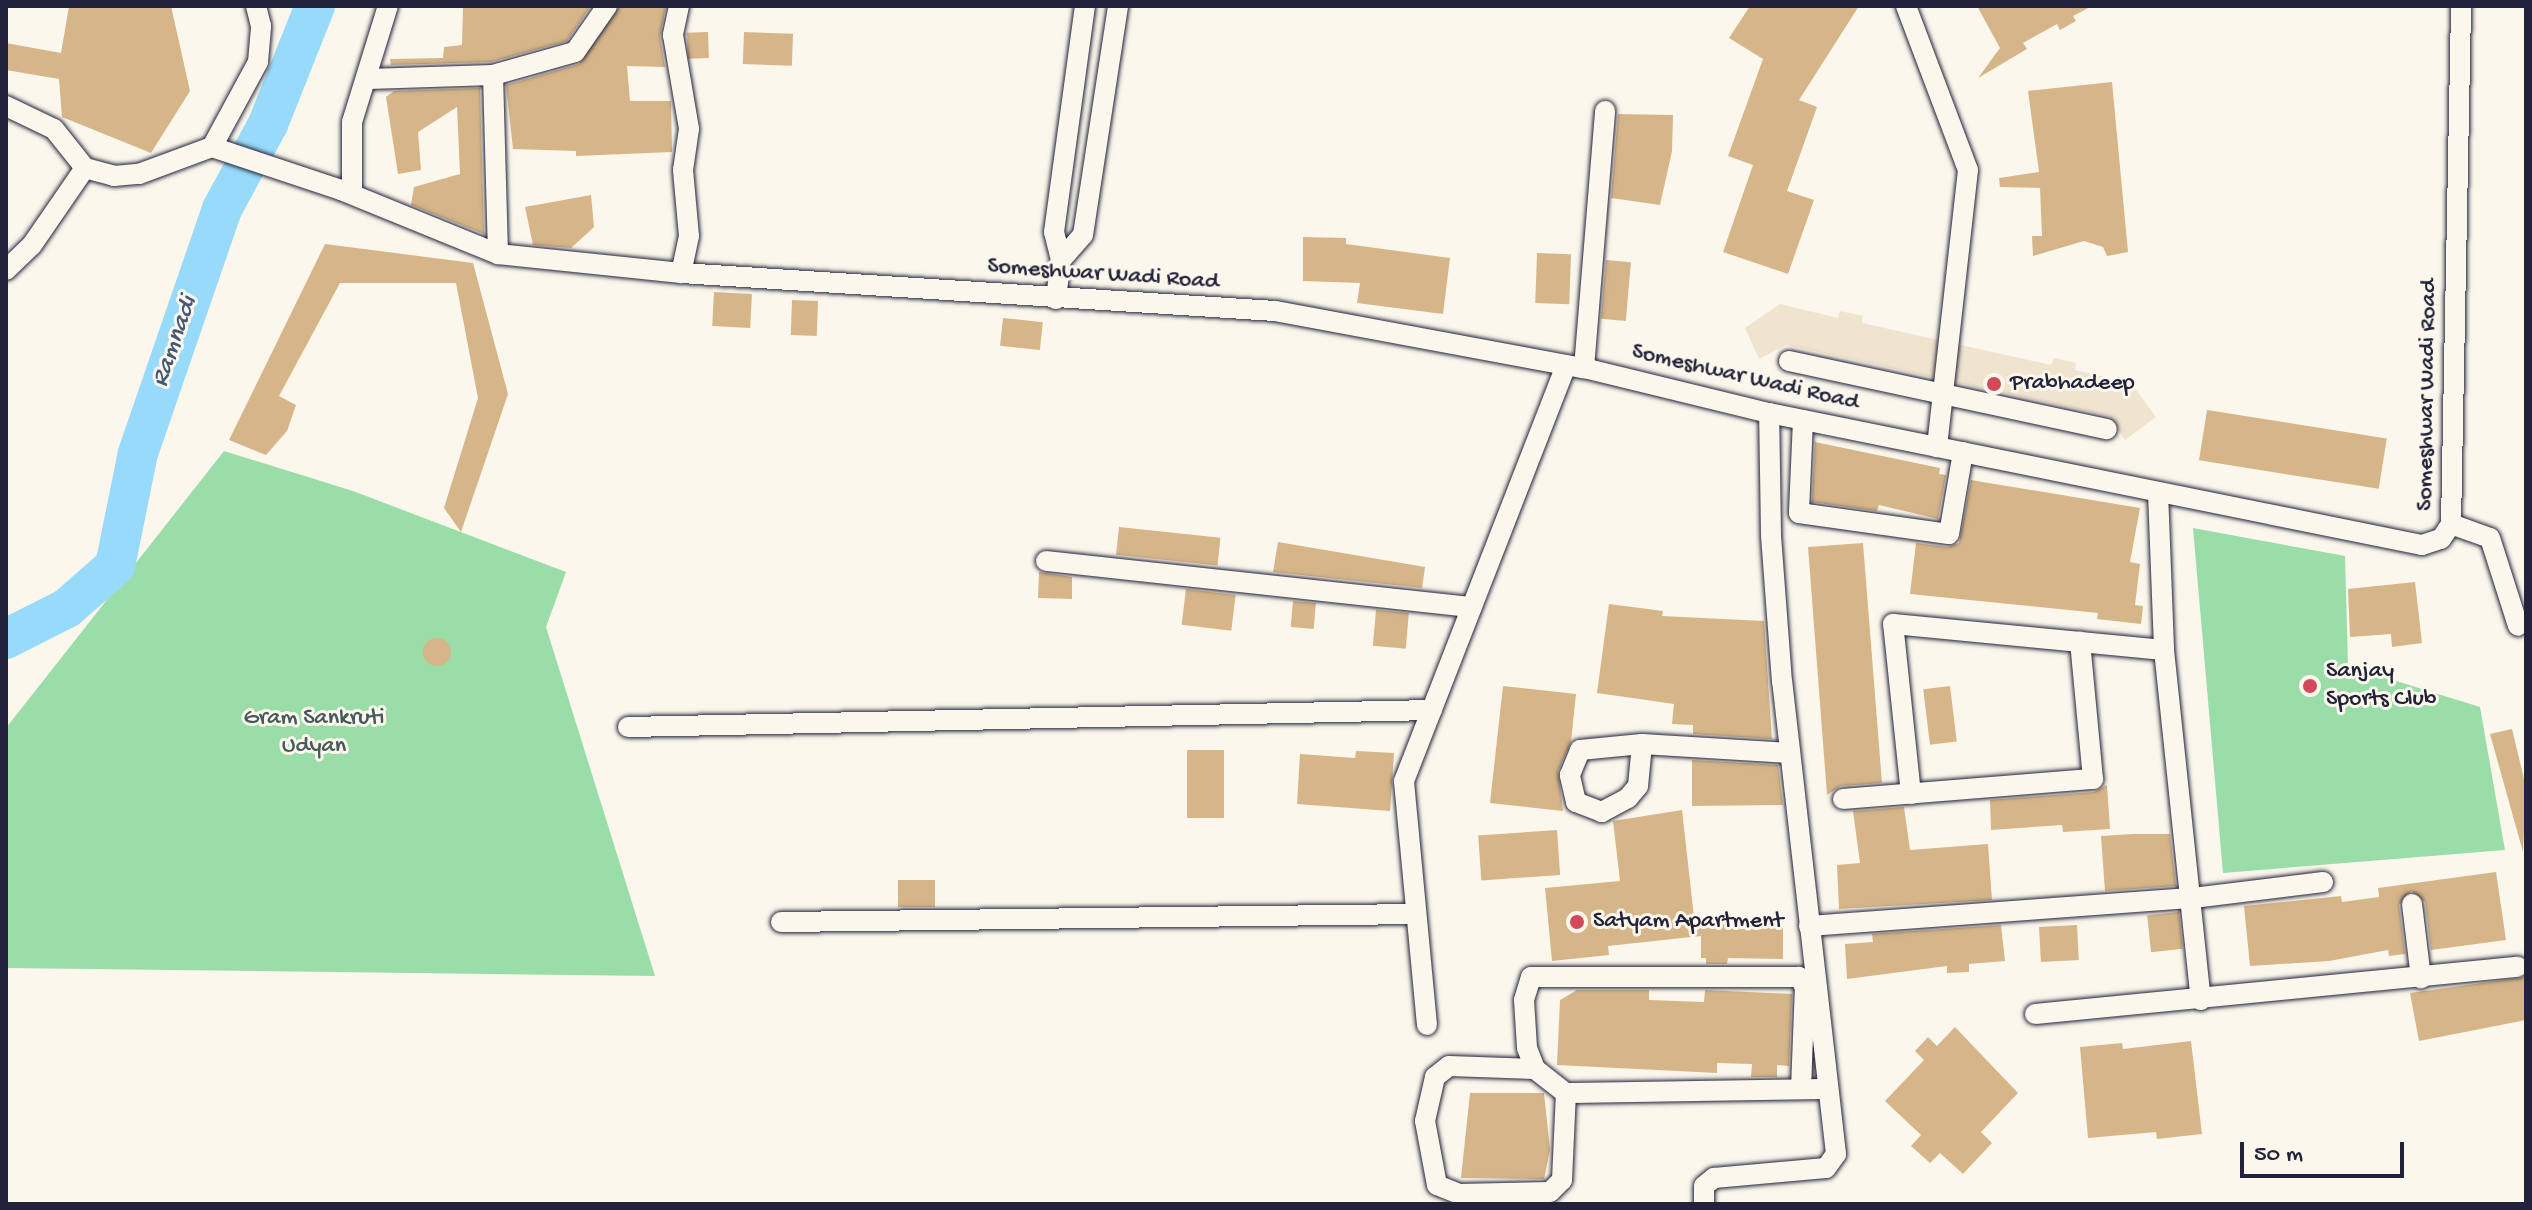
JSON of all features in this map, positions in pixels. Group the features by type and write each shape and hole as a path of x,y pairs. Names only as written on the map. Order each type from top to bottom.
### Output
{"street":[{"path":"6,106 54,129 85,168 114,176 139,174 212,147 258,62 261,26 256,6"},
{"path":"346,192 352,122 368,79 388,6"},
{"path":"368,79 493,75 575,52 607,6"},
{"path":"679,6 673,35 689,129 683,170 689,236 681,273"},
{"path":"1056,299 1061,260 1054,232 1085,6"},
{"path":"1061,260 1083,235 1118,6"},
{"path":"1906,6 1968,170 1937,447"},
{"name":"Someshwar Wadi Road","path":"212,147 346,192 498,254 681,273 1275,311 1575,366 1769,413 2422,545 2441,539 2451,524 2461,6"},
{"path":"493,75 498,254"},
{"path":"1427,1025 1404,781 1472,607 1575,366 1605,111"},
{"path":"6,270 32,245 85,168"},
{"path":"1789,361 2107,429"},
{"path":"1704,1204 1704,1186 1714,1178 1830,1165 1836,1154 1790,753 1771,534 1769,413"},
{"path":"1803,420 1799,513 1949,534 1963,452"},
{"path":"2158,492 2164,650 2193,898 2201,1000"},
{"path":"2451,524 2490,538 2518,626"},
{"path":"1046,561 1472,607"},
{"path":"1911,794 1893,624 2164,650"},
{"path":"1843,799 2093,779 2080,642"},
{"path":"628,727 1432,710"},
{"path":"1642,744 1790,753"},
{"path":"1809,926 2193,898 2323,882"},
{"path":"2412,904 2421,978"},
{"path":"781,922 1416,914"},
{"path":"2035,1014 2518,967"},
{"path":"1801,1089 1805,987 1799,977 1531,977 1524,1000 1527,1048 1535,1069 1566,1093 1828,1089"},
{"path":"1535,1069 1449,1066 1435,1077 1425,1121 1437,1185 1459,1194 1550,1192 1562,1180 1566,1093"}],"shaded area":[{"path":"1780,304 1838,318 1840,311 1863,316 1862,323 2051,365 2054,358 2076,363 2075,370 2131,383 2156,417 2125,440 2109,416 1786,345 1759,359 1745,328"}],"green space":[{"name":"Gram Sankruti Udyan","path":"224,451 353,491 566,572 546,627 655,976 6,968 6,728"},
{"name":"Sanjay Sports Club","path":"2193,528 2345,556 2348,666 2480,707 2505,850 2223,873"}],"building":[{"path":"69,6 171,6 190,91 151,153 62,117 59,79 6,70 6,43 61,53"},
{"path":"463,6 591,6 567,41 491,62 391,65 390,59 443,58 444,47 462,45"},
{"path":"620,6 666,6 660,37 665,67 627,66 630,101 671,101 672,152 576,156 576,151 513,149 506,85 579,64"},
{"path":"1750,6 1859,6 1799,100 1817,107 1787,191 1814,200 1788,274 1723,252 1753,165 1728,156 1763,59 1729,38"},
{"path":"1977,6 2092,6 2073,16 2076,21 2060,30 2057,24 2023,43 2027,49 1978,78 2000,48"},
{"path":"708,32 709,58 688,59 687,33"},
{"path":"744,32 793,34 792,66 743,64"},
{"path":"2112,82 2128,252 2107,256 2103,247 2084,241 2033,256 2032,236 2042,236 2040,188 2000,187 1999,178 2039,172 2028,91"},
{"path":"480,88 484,234 411,205 414,187 460,174 457,107 418,132 421,170 398,174 386,97 394,91"},
{"path":"1618,114 1673,115 1672,151 1660,205 1611,198"},
{"path":"591,195 594,227 571,248 533,245 525,207"},
{"path":"1303,237 1346,238 1346,244 1450,258 1443,314 1357,303 1360,283 1303,281"},
{"path":"325,244 473,263 508,394 461,532 444,508 478,398 456,283 340,283 279,396 296,405 287,431 266,455 229,440"},
{"path":"1537,253 1571,254 1569,304 1535,303"},
{"path":"1606,260 1631,262 1626,321 1601,319"},
{"path":"714,292 752,294 750,328 712,326"},
{"path":"792,300 818,301 817,336 791,335"},
{"path":"1003,318 1043,322 1040,350 1000,346"},
{"path":"2207,410 2387,438 2379,489 2199,460"},
{"path":"1815,442 1940,468 1939,474 1946,475 1938,519 1879,505 1877,511 1812,502"},
{"path":"1971,480 2140,508 2130,562 2140,564 2135,605 2143,606 2141,624 2097,619 2098,613 1910,594 1916,543 1947,547 1959,543"},
{"path":"1119,527 1220,538 1218,566 1116,555"},
{"path":"1278,542 1425,567 1422,588 1273,572"},
{"path":"1863,543 1882,783 1841,786 1827,795 1808,547"},
{"path":"1039,572 1072,577 1072,599 1038,598"},
{"path":"2415,582 2422,643 2392,647 2391,634 2350,637 2348,589"},
{"path":"1186,589 1236,595 1231,631 1182,625"},
{"path":"1293,601 1316,603 1314,629 1291,627"},
{"path":"1609,604 1663,611 1662,616 1764,621 1772,739 1693,734 1693,725 1672,724 1674,704 1597,693"},
{"path":"1376,610 1409,613 1406,649 1373,646"},
{"path":"437,638 447,642 451,652 447,662 437,666 427,662 423,652 427,642"},
{"path":"1503,686 1576,694 1571,742 1558,771 1563,811 1490,803"},
{"path":"1950,686 1957,742 1930,745 1923,689"},
{"path":"2512,729 2526,787 2523,852 2490,734"},
{"path":"1187,750 1224,750 1224,818 1187,818"},
{"path":"1356,751 1394,753 1390,811 1297,804 1300,754 1355,758"},
{"path":"1692,760 1778,765 1783,805 1692,806"},
{"path":"2107,785 2110,829 2063,832 2062,825 1991,830 1990,800 2094,792"},
{"path":"1904,807 1910,850 1988,844 1992,900 1839,909 1837,865 1860,863 1853,811"},
{"path":"1682,810 1694,917 1783,918 1783,959 1728,958 1727,964 1706,964 1706,958 1701,958 1701,936 1608,946 1609,955 1552,961 1545,888 1620,881 1613,821"},
{"path":"1557,830 1560,875 1481,880 1478,836"},
{"path":"2170,834 2176,886 2105,891 2101,836"},
{"path":"2496,872 2506,940 2431,950 2425,902 2411,891 2399,905 2405,954 2389,956 2388,950 2329,961 2250,966 2244,906 2341,896 2342,902 2379,897 2378,888"},
{"path":"898,880 935,880 935,907 898,907"},
{"path":"2179,912 2183,949 2151,952 2147,915"},
{"path":"2001,925 2005,961 1969,964 1969,972 1947,973 1947,966 1847,979 1845,944 1873,942 1872,934"},
{"path":"2077,925 2079,960 2041,962 2039,927"},
{"path":"2526,977 2526,1020 2419,1041 2410,993"},
{"path":"1577,990 1649,990 1649,1000 1704,1002 1705,990 1792,994 1789,1066 1777,1065 1777,1077 1751,1077 1752,1064 1717,1063 1717,1073 1557,1065 1560,1000"},
{"path":"1955,1027 2018,1093 1981,1132 1992,1143 1963,1174 1940,1153 1930,1163 1911,1146 1921,1135 1885,1101 1924,1060 1915,1051 1928,1037 1937,1046"},
{"path":"2191,1041 2202,1134 2157,1139 2156,1132 2088,1138 2080,1047 2122,1043 2123,1049"},
{"path":"1470,1093 1544,1093 1550,1150 1544,1179 1461,1178"}],"waterway":[{"name":"Ramnadi","path":"6,639 67,608 115,566 138,453 222,209 268,124 315,6"}],"place":[{"name":"Prabhadeep","path":"1994,384"},
{"name":"Sanjay Sports Club","path":"2310,686"},
{"name":"Satyam Apartment","path":"1577,922"}]}
